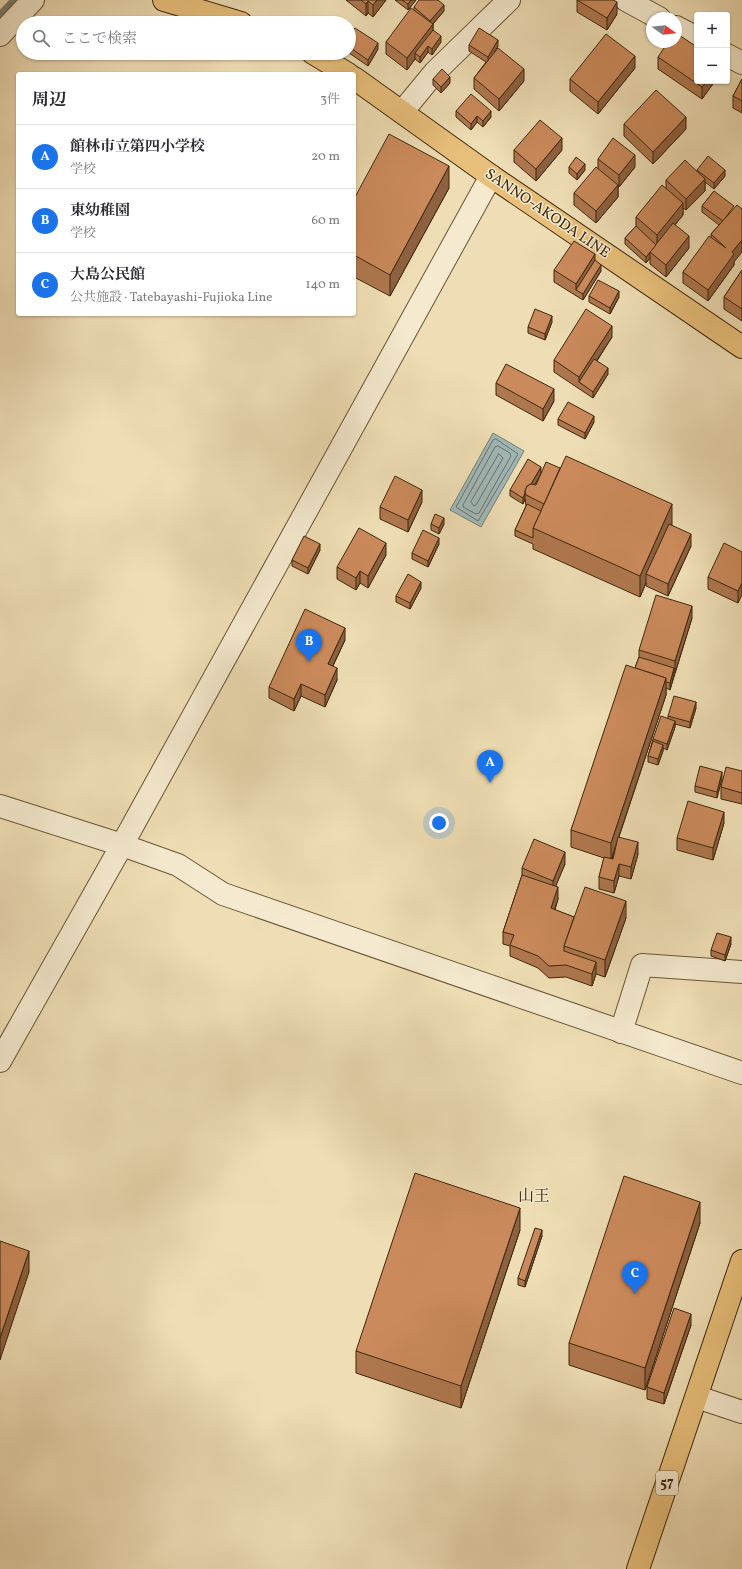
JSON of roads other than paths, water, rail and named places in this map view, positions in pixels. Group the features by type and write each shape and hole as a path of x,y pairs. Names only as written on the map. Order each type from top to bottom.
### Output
{"main road":[{"path":"164,0 218,16"},
{"path":"325,60 345,72"},
{"name":"SANNO-AKODA LINE","path":"356,79 491,176 742,347"},
{"name":"57","path":"638,1569 742,1261"}],"street":[{"path":"17,16 33,0"},
{"path":"402,112 435,72 509,0"},
{"path":"626,0 648,12"},
{"path":"0,34 16,18"},
{"path":"682,30 694,36"},
{"path":"730,57 742,63"},
{"path":"0,1061 122,845 491,176"},
{"path":"0,806 122,845 178,865 222,894 742,1074"},
{"path":"622,1032 642,965 742,972"},
{"path":"697,1397 742,1412"}],"water":[{"path":"493,433 524,451 481,527 450,510"}],"waterway":[{"path":"0,15 14,0"}],"place":[{"name":"東幼稚園","path":"309,662"},
{"name":"館林市立第四小学校","path":"490,783"},
{"name":"大島公民館","path":"635,1294"}],"district":[{"name":"山王","path":"534,1197"}]}
